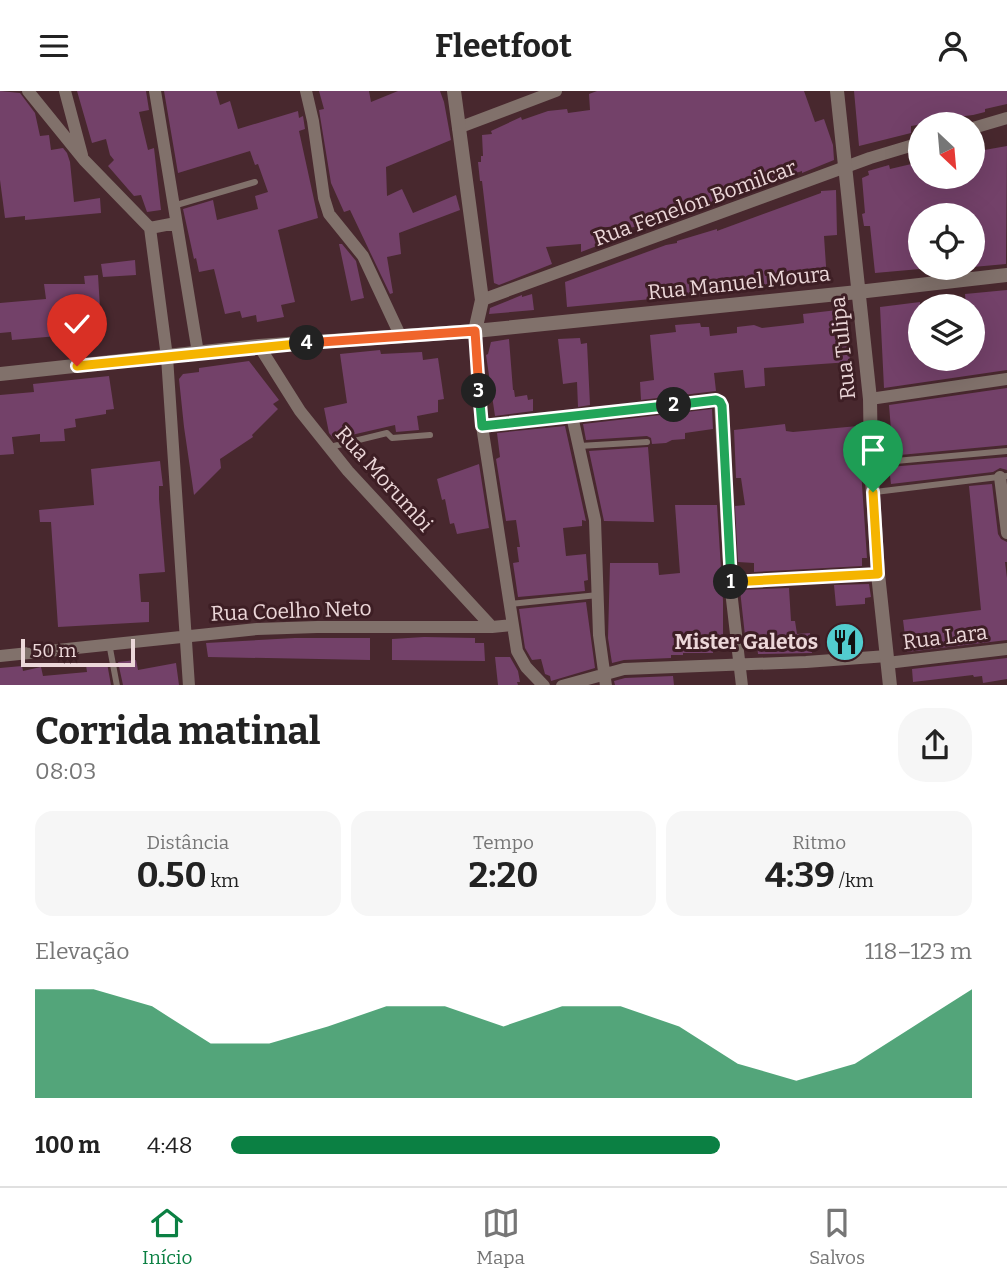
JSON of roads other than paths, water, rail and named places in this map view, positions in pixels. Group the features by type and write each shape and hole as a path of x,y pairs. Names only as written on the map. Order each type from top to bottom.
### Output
{"street":[{"path":"28,91 84,160 150,228 167,357 189,685"},
{"path":"65,91 84,160"},
{"path":"155,91 198,353"},
{"path":"306,91 328,214 363,256 400,335"},
{"path":"454,91 482,300 475,331 482,426 517,651 526,667 540,681"},
{"path":"458,128 556,91"},
{"name":"Rua Tulipa","path":"837,91 870,399 878,574 890,685"},
{"path":"985,124 1007,118"},
{"name":"Rua Fenelon Bomilcar","path":"482,300 908,147"},
{"path":"150,228 176,223"},
{"name":"Rua Manuel Moura","path":"0,374 259,346 475,331 1007,275"},
{"name":"Rua Morumbi","path":"259,346 300,411 329,447 492,627"},
{"path":"870,399 1007,379"},
{"path":"482,426 716,400 720,402 730,582 742,685"},
{"path":"572,416 595,520 599,635 606,680"},
{"path":"1003,477 1007,533"},
{"path":"730,582 878,574"},
{"name":"Rua Coelho Neto","path":"0,656 184,635 317,627 513,625"},
{"name":"Rua Lara","path":"562,685 606,680 624,669 887,659 1007,649"},
{"path":"525,685 540,681"}],"lane":[{"path":"173,206 255,182"},
{"path":"329,447 387,433 392,437 430,435"},
{"path":"578,446 647,442"},
{"path":"871,463 1007,451"},
{"path":"873,492 1003,477"},
{"path":"510,604 598,595"},
{"path":"109,643 117,685"}],"place":[{"name":"Mister Galetos","path":"845,642"}]}
